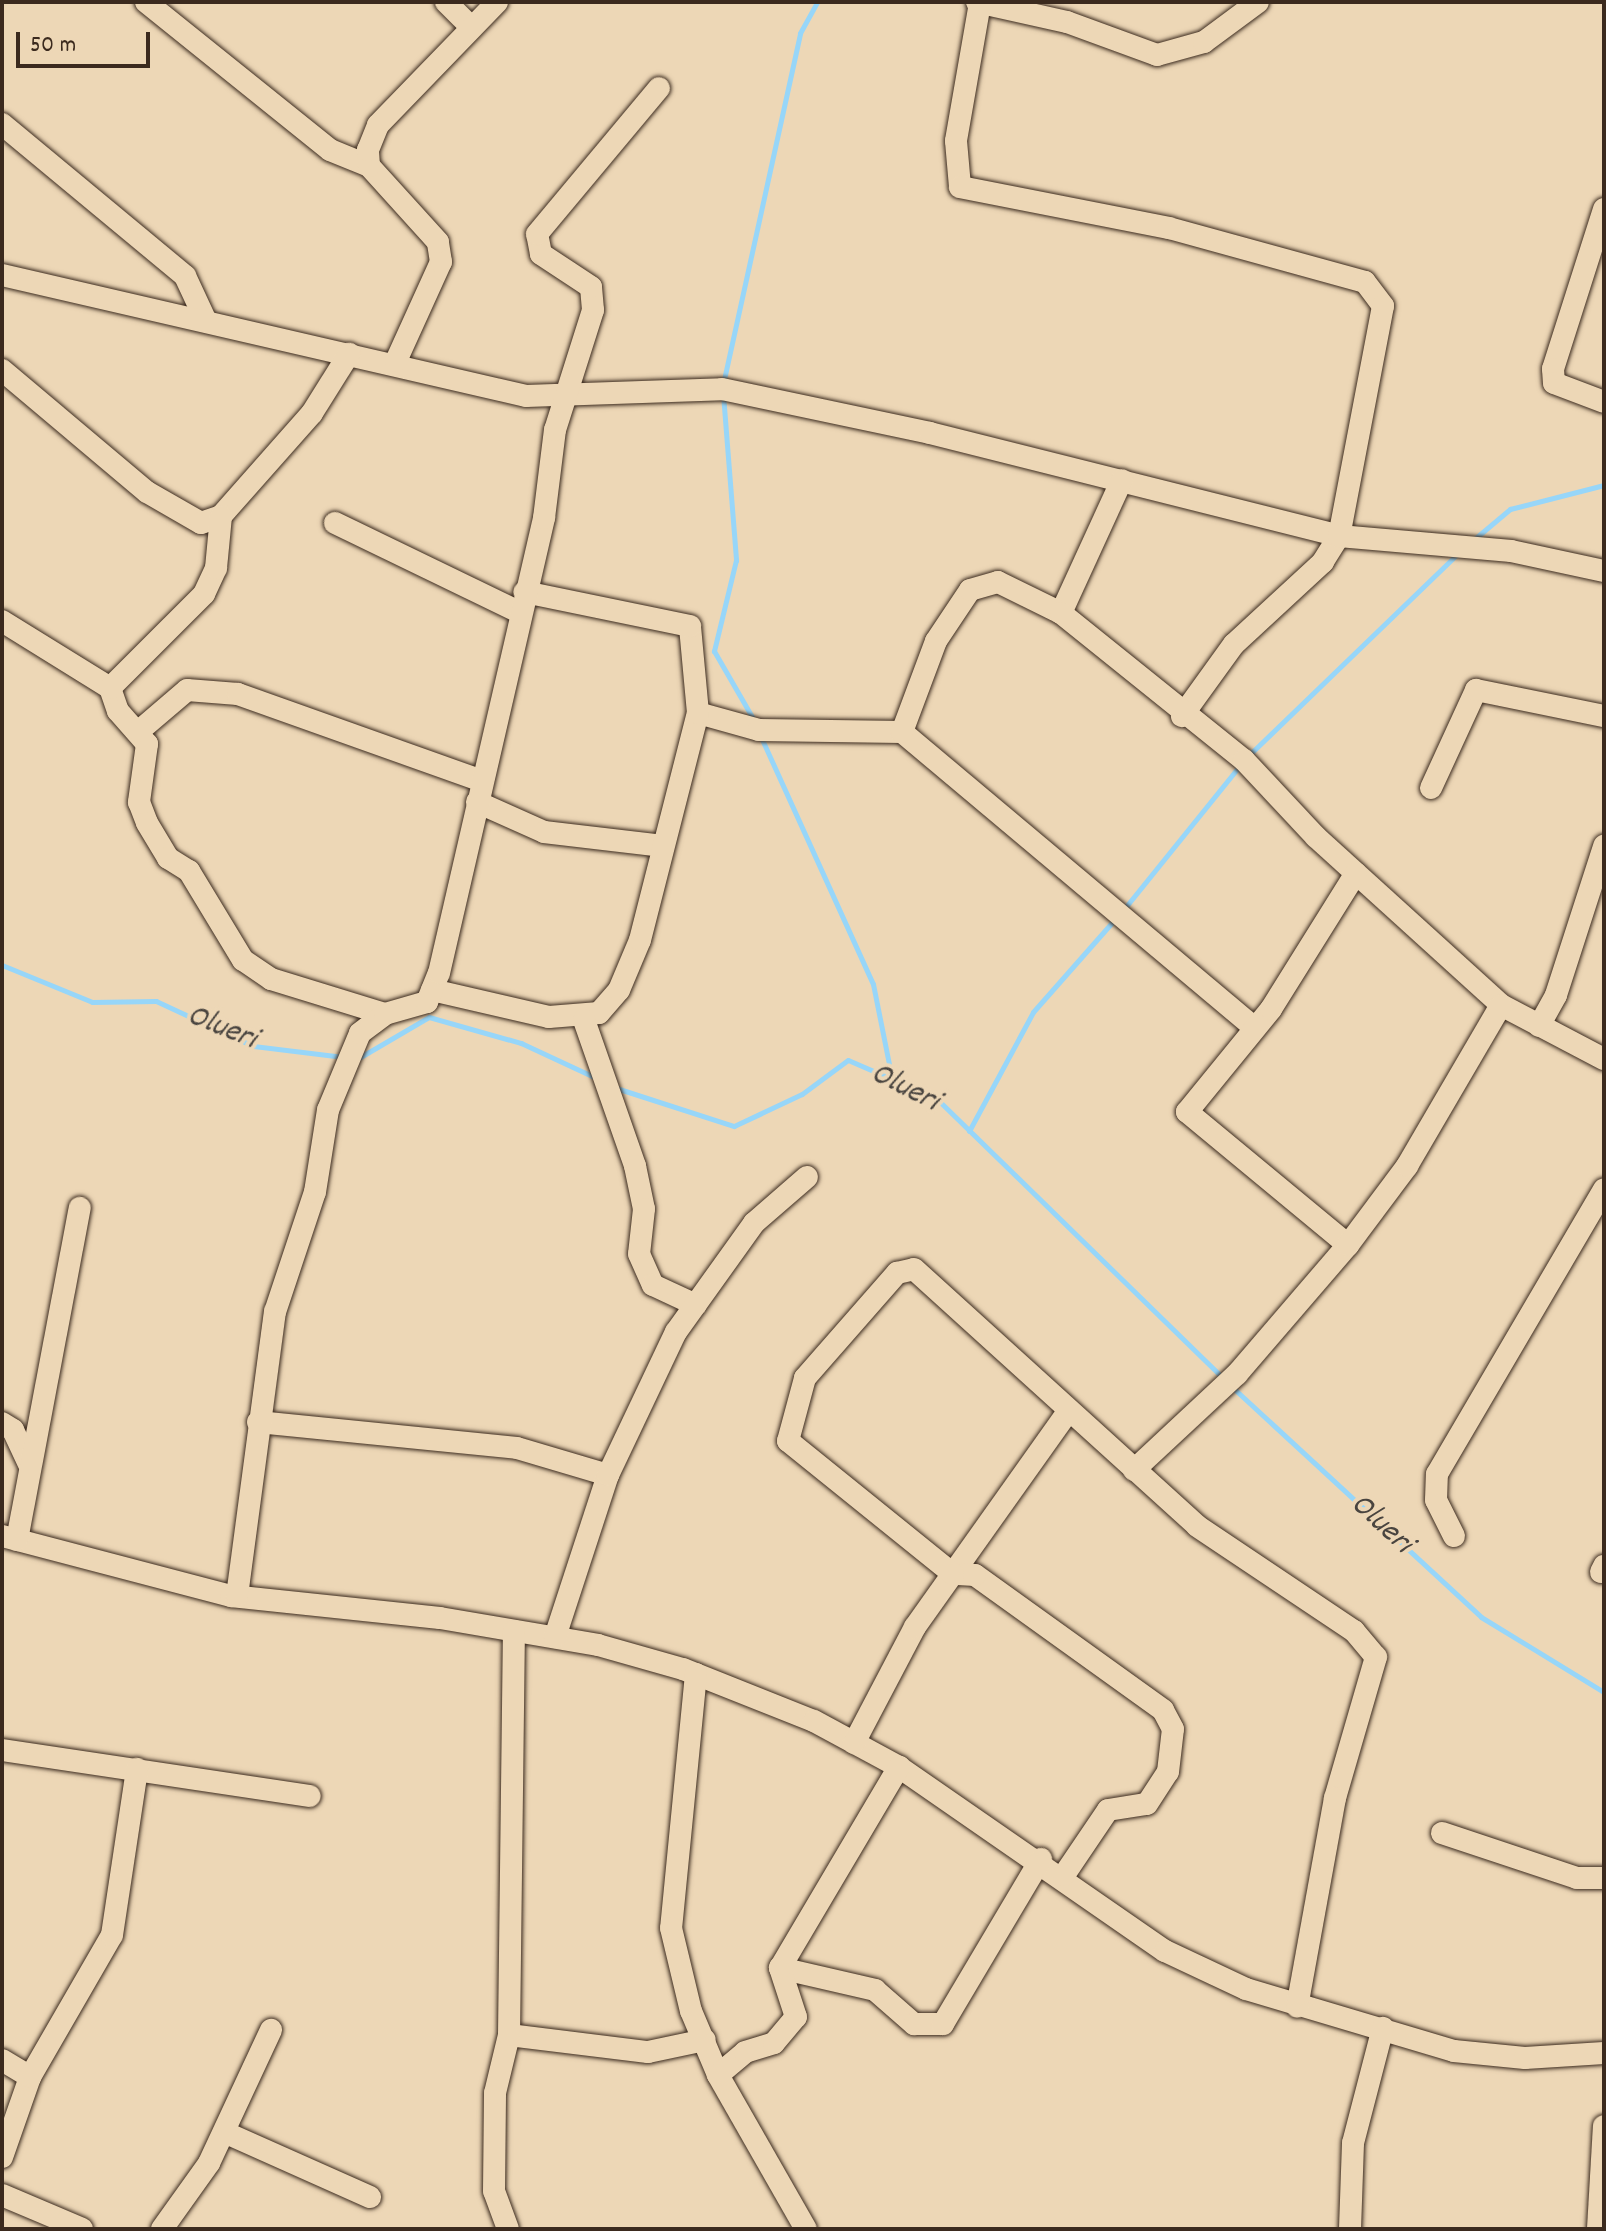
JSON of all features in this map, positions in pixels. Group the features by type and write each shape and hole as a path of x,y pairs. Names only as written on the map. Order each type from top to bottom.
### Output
{"street":[{"path":"146,2 330,150 369,166 421,218 441,262 396,361"},
{"path":"446,2 471,27"},
{"path":"369,166 378,125 497,2"},
{"path":"1182,716 1234,644 1323,562 1339,536 1383,306 1377,291 1169,228 960,187 956,141 979,2 1067,22 1157,55 1204,42 1258,2"},
{"path":"237,1596 275,1312 315,1192 328,1110 353,1061 360,1033 385,1014 427,1002 432,990 521,602 544,518 555,430 568,395 594,292 541,254 537,234 659,88"},
{"path":"2,124 185,276 206,321"},
{"path":"1604,209 1553,369 1554,383 1604,402"},
{"path":"2,275 349,354 396,361 526,396 722,389 1122,480 1221,511 1339,536 1511,551 1604,571"},
{"path":"110,688 204,594 216,568 221,516 312,413 349,354"},
{"path":"2,370 186,520 221,516"},
{"path":"526,396 555,430"},
{"path":"1061,613 1122,480"},
{"path":"335,523 521,602 690,626 698,713 640,940 619,990 584,1020"},
{"path":"902,732 936,641 970,590 998,582 1061,613 1182,716 1244,760 1356,873 1501,1005 1604,1059"},
{"path":"6,631 110,688 118,711 139,731 149,751 139,802 147,823 168,858 189,871 243,960 271,979 385,1014"},
{"path":"139,731 187,690 238,694 479,792 544,832 663,846"},
{"path":"1431,788 1476,690 1604,716"},
{"path":"698,713 759,730 902,732 1253,1027"},
{"path":"1539,1026 1556,995 1604,846"},
{"path":"1348,1245 1187,1112 1301,967 1356,873"},
{"path":"432,990 584,1020"},
{"path":"1134,1470 1231,1380 1348,1245 1407,1166 1501,1005"},
{"path":"584,1020 644,1209 639,1254 653,1285 696,1305"},
{"path":"555,1637 608,1475 696,1305 754,1223 807,1177"},
{"path":"1454,1536 1436,1500 1437,1474 1604,1189"},
{"path":"80,1208 30,1466 9,1538 237,1596 555,1637 696,1674 854,1743 899,1767 1041,1859 1165,1951 1297,2007 1383,2028 1454,2051 1525,2058 1604,2053"},
{"path":"1064,1875 1108,1810 1147,1804 1168,1772 1173,1729 1163,1710 1042,1619 975,1575 953,1574 788,1441 805,1378 897,1273 914,1269 1067,1413 1197,1526 1354,1631 1376,1657 1335,1798 1297,2007"},
{"path":"854,1743 915,1627 1067,1413"},
{"path":"258,1422 517,1448 608,1475"},
{"path":"2,1423 13,1430 30,1466"},
{"path":"508,2229 494,2191 495,2093 509,2035 514,1631"},
{"path":"696,1674 671,1928 718,2075 806,2229"},
{"path":"2,1750 310,1796"},
{"path":"718,2075 745,2052 774,2043 796,2017 780,1968 899,1767"},
{"path":"2,2157 30,2077 112,1935 137,1769"},
{"path":"1442,1833 1577,1878 1604,1878"},
{"path":"780,1968 875,1990 914,2024 943,2024 1041,1859"},
{"path":"1350,2229 1353,2143 1383,2028"},
{"path":"162,2229 224,2132 271,2030"},
{"path":"509,2035 648,2052 705,2040"},
{"path":"2,2060 30,2077"},
{"path":"1598,2229 1604,2126"},
{"path":"224,2132 370,2197"},
{"path":"2,2195 48,2222 82,2229"}],"waterway":[{"path":"723,384 800,33 817,2"},
{"path":"723,394 736,560 714,651 755,722"},
{"path":"1472,541 1510,509 1604,485"},
{"path":"1247,757 1458,553"},
{"path":"760,735 873,984 892,1079"},
{"path":"1124,909 1240,765"},
{"path":"969,1131 1033,1012 1114,920"},
{"name":"Olueri","path":"2,965 92,1002 156,1001 253,1046 343,1057"},
{"name":"Olueri","path":"357,1059 429,1017 521,1043 596,1078"},
{"name":"Olueri","path":"616,1088 734,1126 802,1094 848,1060 936,1098 1224,1379"},
{"name":"Olueri","path":"1231,1386 1481,1617 1604,1692"}]}
